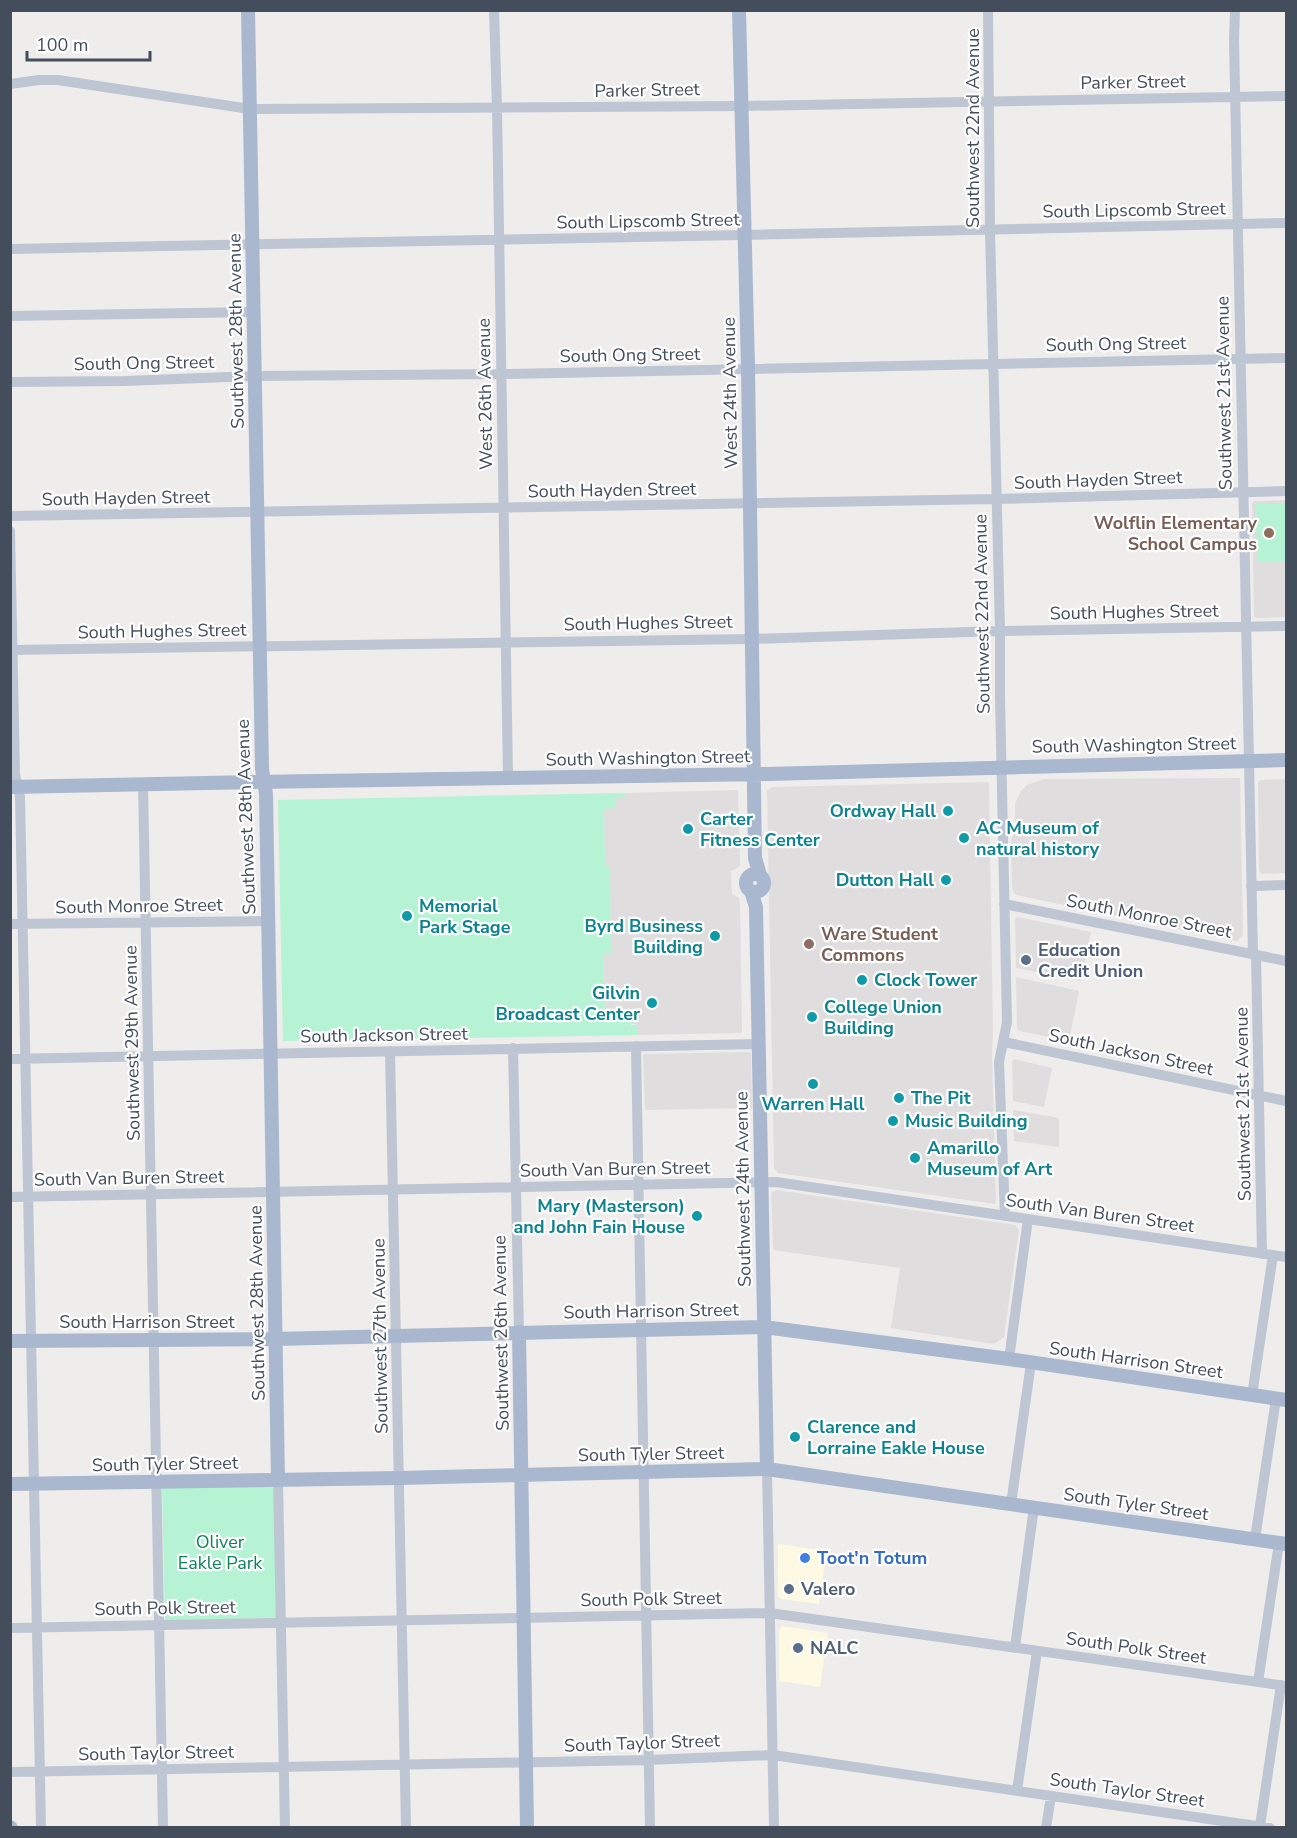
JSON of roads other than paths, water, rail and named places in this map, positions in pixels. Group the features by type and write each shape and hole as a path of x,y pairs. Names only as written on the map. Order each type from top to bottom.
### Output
{"main road":[{"name":"Southwest 28th Avenue","path":"248,10 261,714 266,794 278,1480"},
{"name":"West 24th Avenue","path":"739,10 748,368 754,774"},
{"name":"South Washington Street","path":"14,787 754,774 1287,760"},
{"name":"Southwest 24th Avenue","path":"754,774 753,883 756,907 768,1469"},
{"name":"South Harrison Street","path":"10,1341 275,1339 764,1327 1009,1359 1281,1400"},
{"name":"Southwest 26th Avenue","path":"519,1332 527,1827"},
{"name":"South Tyler Street","path":"10,1484 768,1469 1283,1543"}],"street":[{"name":"West 26th Avenue","path":"494,10 508,778"},
{"name":"Southwest 22nd Avenue","path":"988,10 990,230 1007,1022 999,1062 1005,1216"},
{"name":"Southwest 21st Avenue","path":"1235,10 1239,359 1251,885 1267,1254 1252,1395"},
{"name":"Parker Street","path":"10,84 39,80 66,81 250,109 742,106 1287,96"},
{"name":"South Lipscomb Street","path":"10,249 744,236 1287,223"},
{"path":"10,316 253,312"},
{"name":"South Ong Street","path":"10,382 1287,358"},
{"name":"South Hayden Street","path":"10,516 504,509 1287,491"},
{"path":"10,531 14,787 21,797 41,1827"},
{"name":"South Hughes Street","path":"12,650 752,639 1287,626"},
{"name":"Southwest 29th Avenue","path":"143,784 163,1827"},
{"path":"1251,885 1287,885"},
{"name":"South Monroe Street","path":"1004,904 1287,961"},
{"name":"South Monroe Street","path":"10,924 268,921"},
{"name":"South Jackson Street","path":"1004,1042 1287,1101"},
{"name":"South Jackson Street","path":"10,1059 758,1044"},
{"path":"636,1046 650,1827"},
{"name":"Southwest 26th Avenue","path":"513,1048 519,1332"},
{"name":"Southwest 27th Avenue","path":"390,1051 406,1827"},
{"name":"South Van Buren Street","path":"10,1197 776,1182 1287,1257"},
{"path":"1009,1359 1028,1220"},
{"path":"1011,1504 1031,1363"},
{"path":"1255,1539 1281,1400"},
{"name":"Southwest 24th Avenue","path":"768,1469 774,1827"},
{"name":"Southwest 28th Avenue","path":"278,1480 285,1827"},
{"path":"1014,1647 1034,1507"},
{"path":"1258,1682 1283,1543"},
{"name":"South Polk Street","path":"10,1628 770,1613 1284,1685"},
{"path":"1017,1791 1037,1651"},
{"path":"1265,1827 1284,1685"},
{"name":"South Taylor Street","path":"10,1772 649,1760 773,1755 1265,1827"},
{"path":"1046,1827 1051,1796"}],"place":[{"name":"Wolflin Elementary School Campus","path":"1269,533"},
{"name":"Ordway Hall","path":"948,811"},
{"name":"Carter Fitness Center","path":"688,829"},
{"name":"AC Museum of natural history","path":"964,838"},
{"name":"Dutton Hall","path":"946,880"},
{"name":"Memorial Park Stage","path":"407,916"},
{"name":"Byrd Business Building","path":"715,936"},
{"name":"Ware Student Commons","path":"809,944"},
{"name":"Education Credit Union","path":"1026,960"},
{"name":"Clock Tower","path":"862,980"},
{"name":"Gilvin Broadcast Center","path":"652,1003"},
{"name":"College Union Building","path":"812,1017"},
{"name":"Warren Hall","path":"813,1084"},
{"name":"The Pit","path":"899,1098"},
{"name":"Music Building","path":"893,1121"},
{"name":"Amarillo Museum of Art","path":"915,1158"},
{"name":"Mary (Masterson) and John Fain House","path":"697,1216"},
{"name":"Clarence and Lorraine Eakle House","path":"795,1437"},
{"name":"Toot'n Totum","path":"805,1558"},
{"name":"Valero","path":"789,1589"},
{"name":"NALC","path":"798,1648"}],"park label":[{"name":"Oliver Eakle Park","path":"220,1552"}]}
